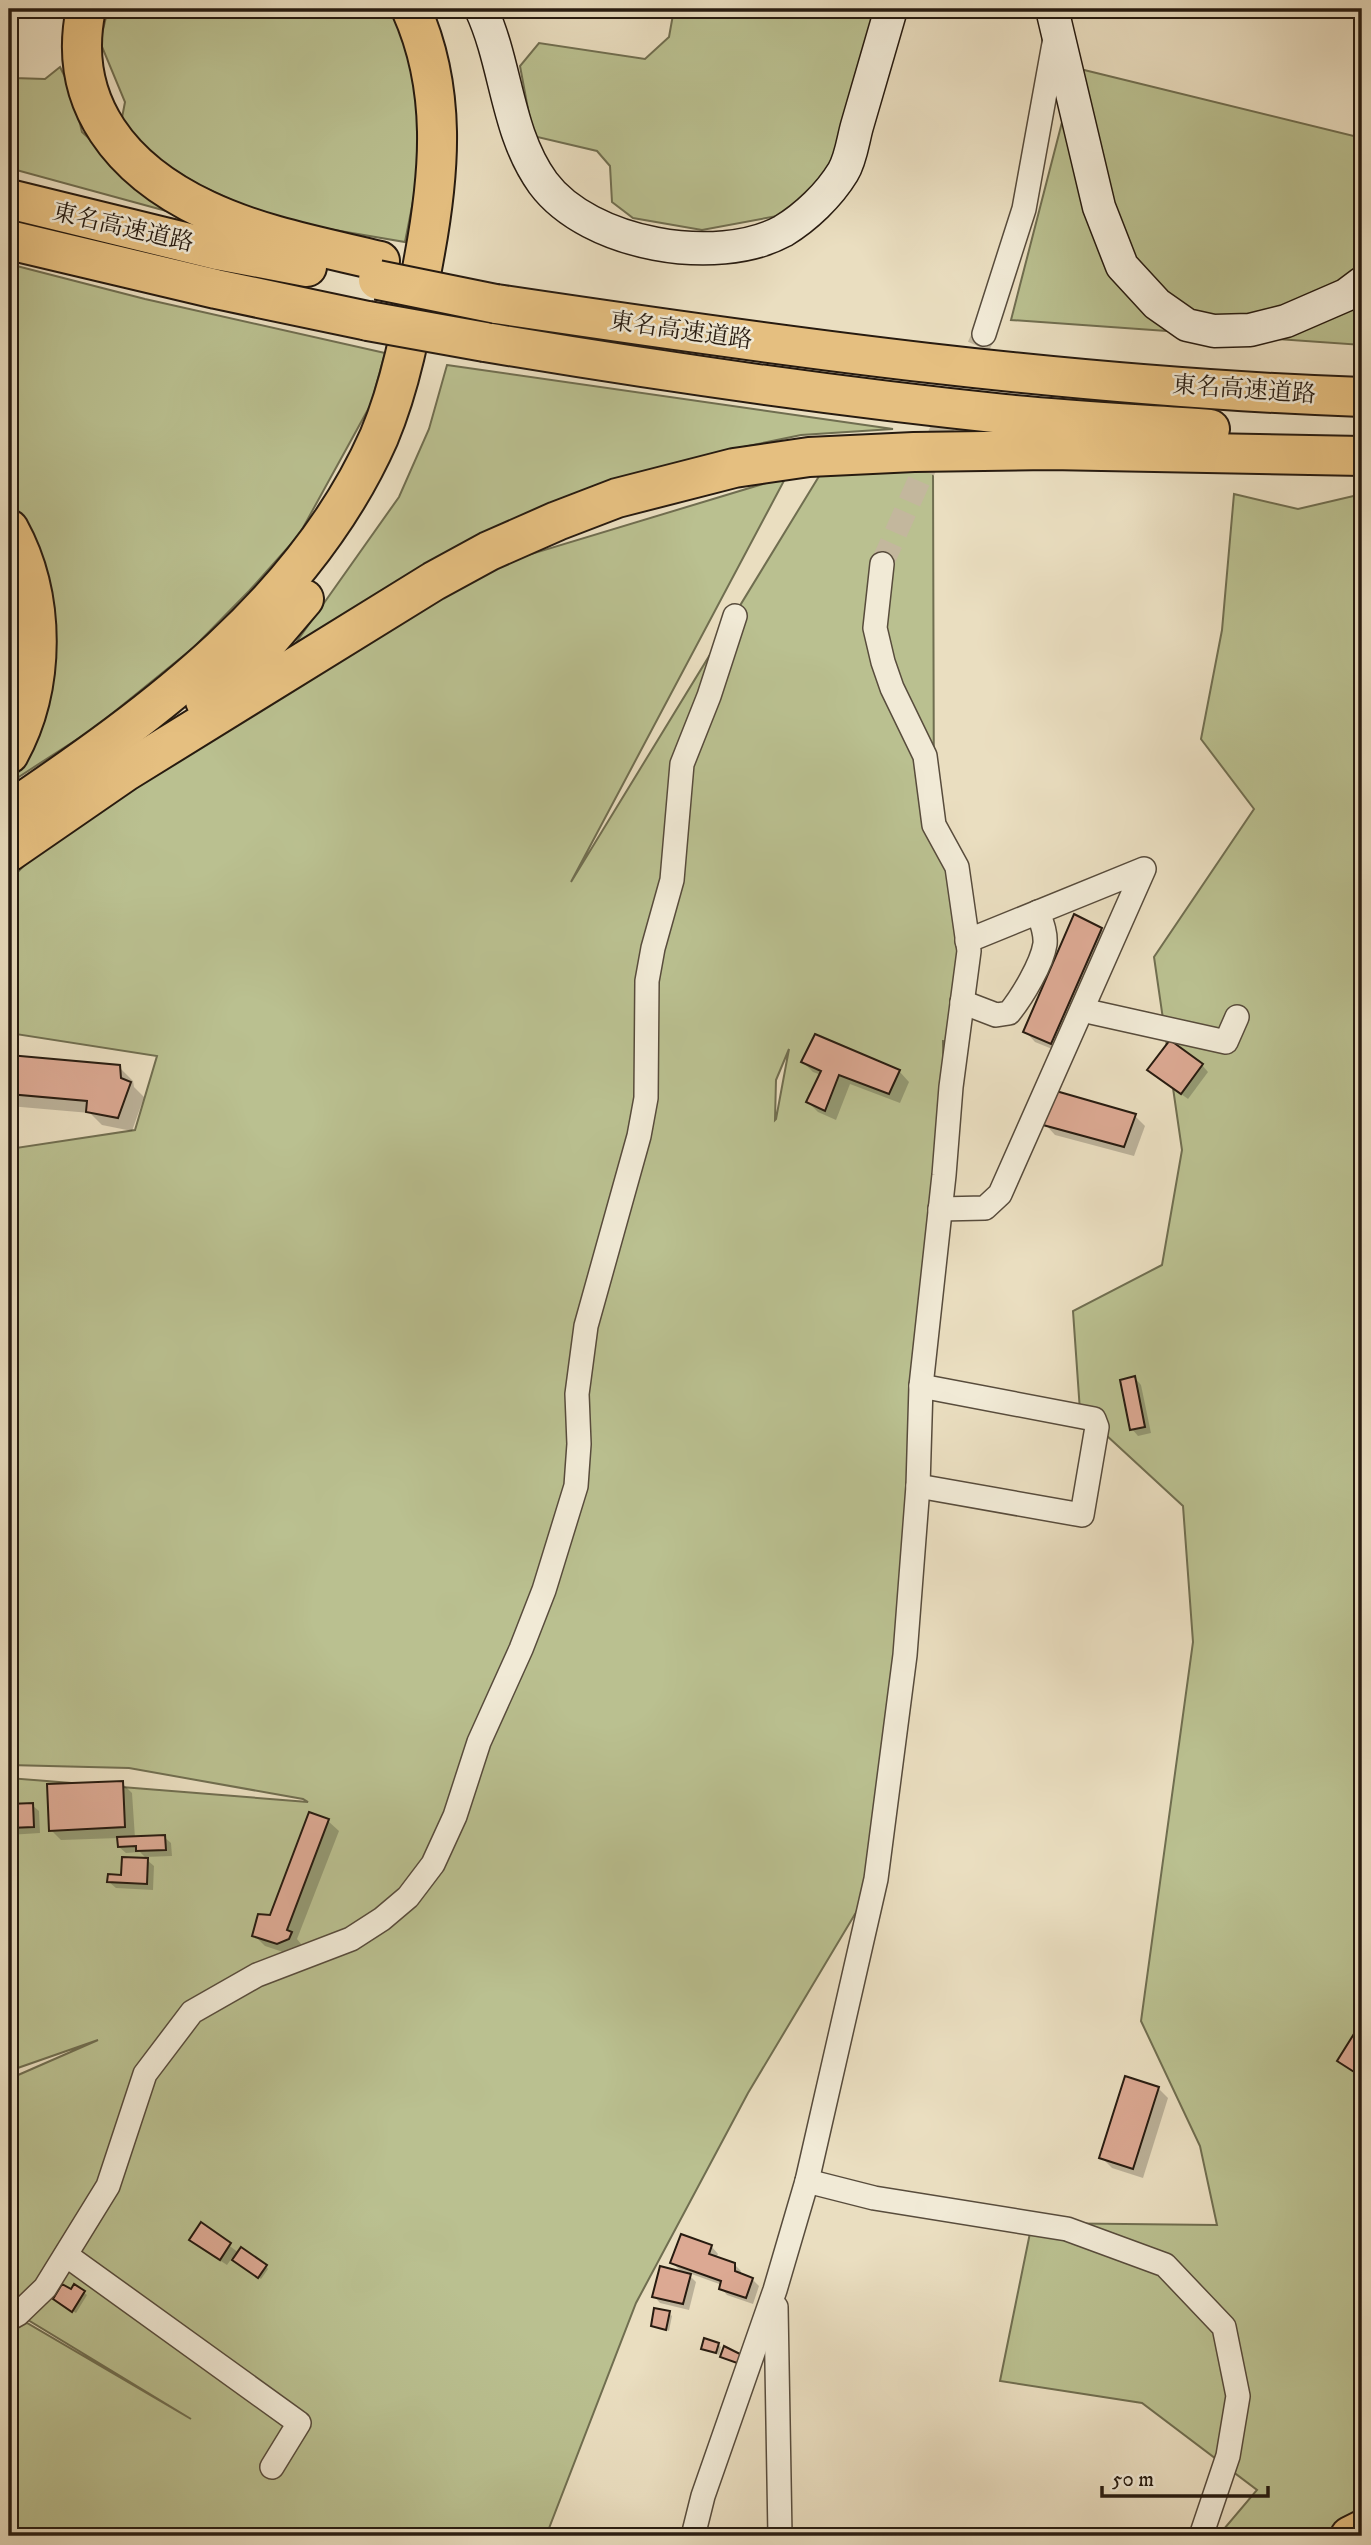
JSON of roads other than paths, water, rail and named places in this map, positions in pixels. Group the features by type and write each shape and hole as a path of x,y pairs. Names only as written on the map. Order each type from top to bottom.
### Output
{"highway":[{"path":"86,9 81,31 85,86 94,110 125,155 148,175 206,210 379,271"},
{"path":"9,811 106,745 211,659 252,619 290,575 321,536 361,475 380,434 406,354 435,183 436,97 431,65 411,9"},
{"path":"125,772 252,660 334,564 398,455 433,350 458,188 457,74 440,9"},
{"name":"東名高速道路","path":"9,199 217,250 379,271 497,294 890,359 1049,377 1362,397"},
{"name":"東名高速道路","path":"9,240 202,286 368,321 632,367 779,388 1006,414 1304,436 1362,437"},
{"path":"9,852 125,772 434,581 489,551 617,498 734,468 809,457 1050,450 1362,456"},
{"path":"9,528 25,565 36,620 36,642 35,676 9,754"},
{"path":"1350,2536 1362,2530"}],"street":[{"path":"481,9 499,54 524,152 544,184 566,206 610,232 654,243 698,248 743,245 781,232 810,212 844,171 891,9"},
{"path":"1054,19 1099,207 1122,266 1157,304 1187,325 1214,331 1250,330 1286,321 1346,295 1362,283"},
{"path":"984,334 1024,209 1054,19"},
{"path":"693,2536 703,2496 775,2290 807,2180 876,1879 905,1655 918,1486 921,1386 951,1087 969,951 957,867 934,825 925,757 892,688 875,628 882,564"},
{"path":"9,2319 45,2288 108,2186 145,2074 192,2012 257,1975 351,1939 382,1919 408,1897 433,1864 454,1816 479,1742 544,1590 576,1486 579,1444 577,1394 586,1325 639,1136 646,1098 647,981 653,948 672,880 682,764 709,696 735,616"},
{"path":"940,1209 985,1208 1000,1194 1144,869 967,941"},
{"path":"962,1002 996,1015 1009,1013 1018,1001 1045,946 1045,930 1038,912"},
{"path":"1082,1010 1226,1042 1237,1017"},
{"path":"918,1486 1082,1515 1097,1427 1094,1419 921,1386"},
{"path":"807,2180 874,2198 1067,2229 1165,2265 1224,2327 1237,2396 1228,2456 1201,2536"},
{"path":"66,2255 299,2423 272,2467"},
{"path":"775,2290 780,2536"}],"tunnel":[{"path":"882,564 984,334"}]}
